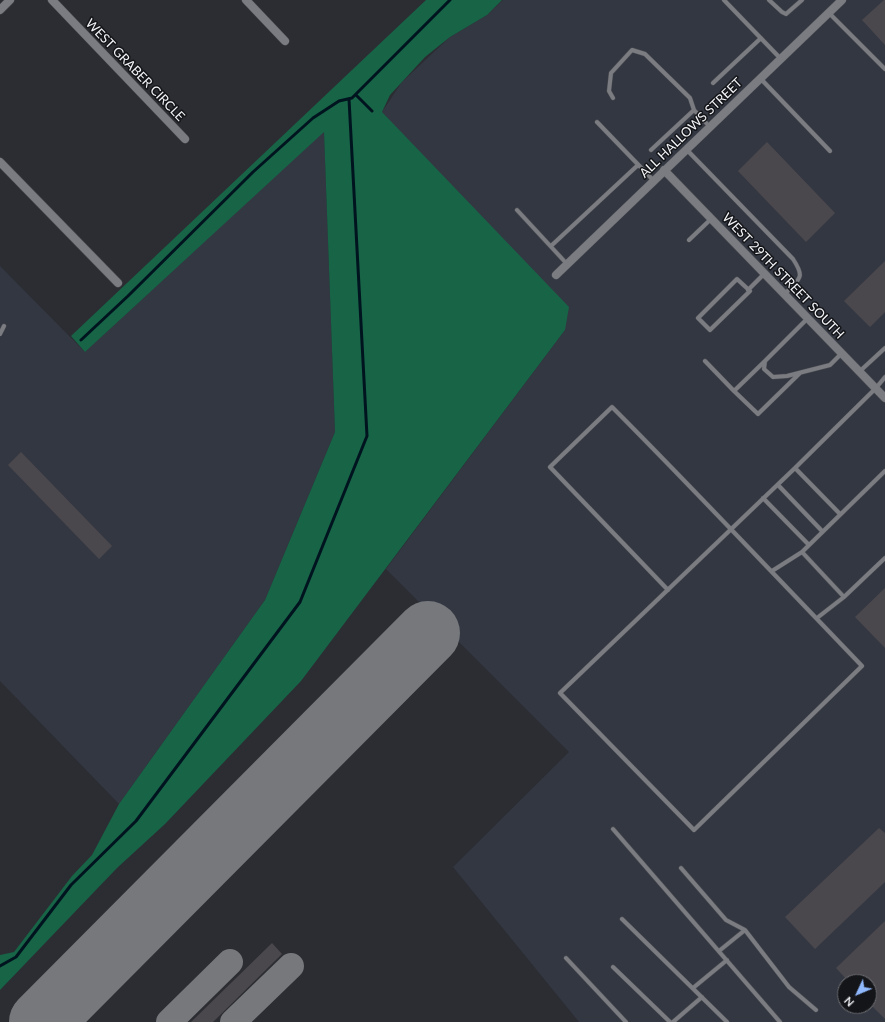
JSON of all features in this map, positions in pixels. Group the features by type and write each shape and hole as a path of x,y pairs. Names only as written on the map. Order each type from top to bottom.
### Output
{"street":[{"path":"0,10 10,0"},
{"name":"WEST GRABER CIRCLE","path":"52,0 185,138"},
{"path":"246,0 285,40"},
{"name":"ALL HALLOWS STREET","path":"556,275 842,0"},
{"path":"0,162 118,283"},
{"name":"WEST 29TH STREET SOUTH","path":"664,170 885,398"}],"lane":[{"path":"724,0 781,59"},
{"path":"769,0 786,14 802,0"},
{"path":"829,13 885,69"},
{"path":"713,83 761,38"},
{"path":"614,98 609,91 611,73 623,58 632,50 646,54 690,98 694,110 710,127"},
{"path":"760,78 830,151"},
{"path":"651,150 694,110"},
{"path":"597,122 654,180"},
{"path":"686,150 793,258 801,271 800,277 784,294"},
{"path":"551,246 638,165"},
{"path":"517,210 567,264"},
{"path":"689,240 711,219"},
{"path":"748,290 737,279 698,318 710,330 750,291 748,290 764,274"},
{"path":"734,391 808,318"},
{"path":"0,334 4,326"},
{"path":"859,372 885,348"},
{"path":"765,361 764,370 773,377 800,373 830,365 842,353"},
{"path":"705,361 758,414 800,373"},
{"path":"668,590 550,467 612,407 731,529 817,618 862,666 694,830 560,693 668,590 731,529 763,498 778,485 876,388 885,376"},
{"path":"795,468 840,514"},
{"path":"772,572 802,552 885,471"},
{"path":"778,485 822,531"},
{"path":"763,498 809,545"},
{"path":"802,552 844,597"},
{"path":"817,618 844,597 885,558"},
{"path":"613,829 780,1022"},
{"path":"681,868 726,920 745,930 789,987 816,1010"},
{"path":"622,919 728,1022"},
{"path":"719,951 745,930"},
{"path":"566,958 626,1022"},
{"path":"693,988 727,960"},
{"path":"613,967 670,1022"},
{"path":"673,1022 702,997"}],"shaded area":[{"path":"503,0 885,0 885,1022 579,1022 453,867 569,752 386,569 565,330 382,112 402,82 450,37 487,15"},
{"path":"324,131 335,432 265,600 119,804 0,681 0,266 85,352"}],"green space":[{"path":"426,0 502,0 487,15 450,37 425,57 390,95 382,112 569,307 565,330 301,681 165,824 117,868 0,990 0,955 14,952 72,876 92,855 119,804 265,600 335,432 324,132 85,352 71,336"}],"building":[{"path":"885,0 885,45 862,20"},
{"path":"767,142 835,213 806,242 738,171"},
{"path":"885,261 885,312 870,327 844,301"},
{"path":"21,452 112,546 99,559 8,465"},
{"path":"885,588 885,648 855,617"},
{"path":"879,828 885,833 885,882 815,949 785,917"},
{"path":"885,921 885,1019 877,1011 877,974 842,974 836,968"},
{"path":"272,943 282,954 213,1022 191,1022"}],"waterway":[{"path":"81,340 128,296 253,172 313,118 339,101 352,98 450,0"},
{"path":"356,95 372,111"},
{"path":"0,966 16,957 71,885 136,821 300,602 367,436 349,99"}],"taxiway":[{"path":"169,1022 230,962"},
{"path":"233,1022 291,966"}],"runway":[{"path":"41,1022 428,633"}]}
